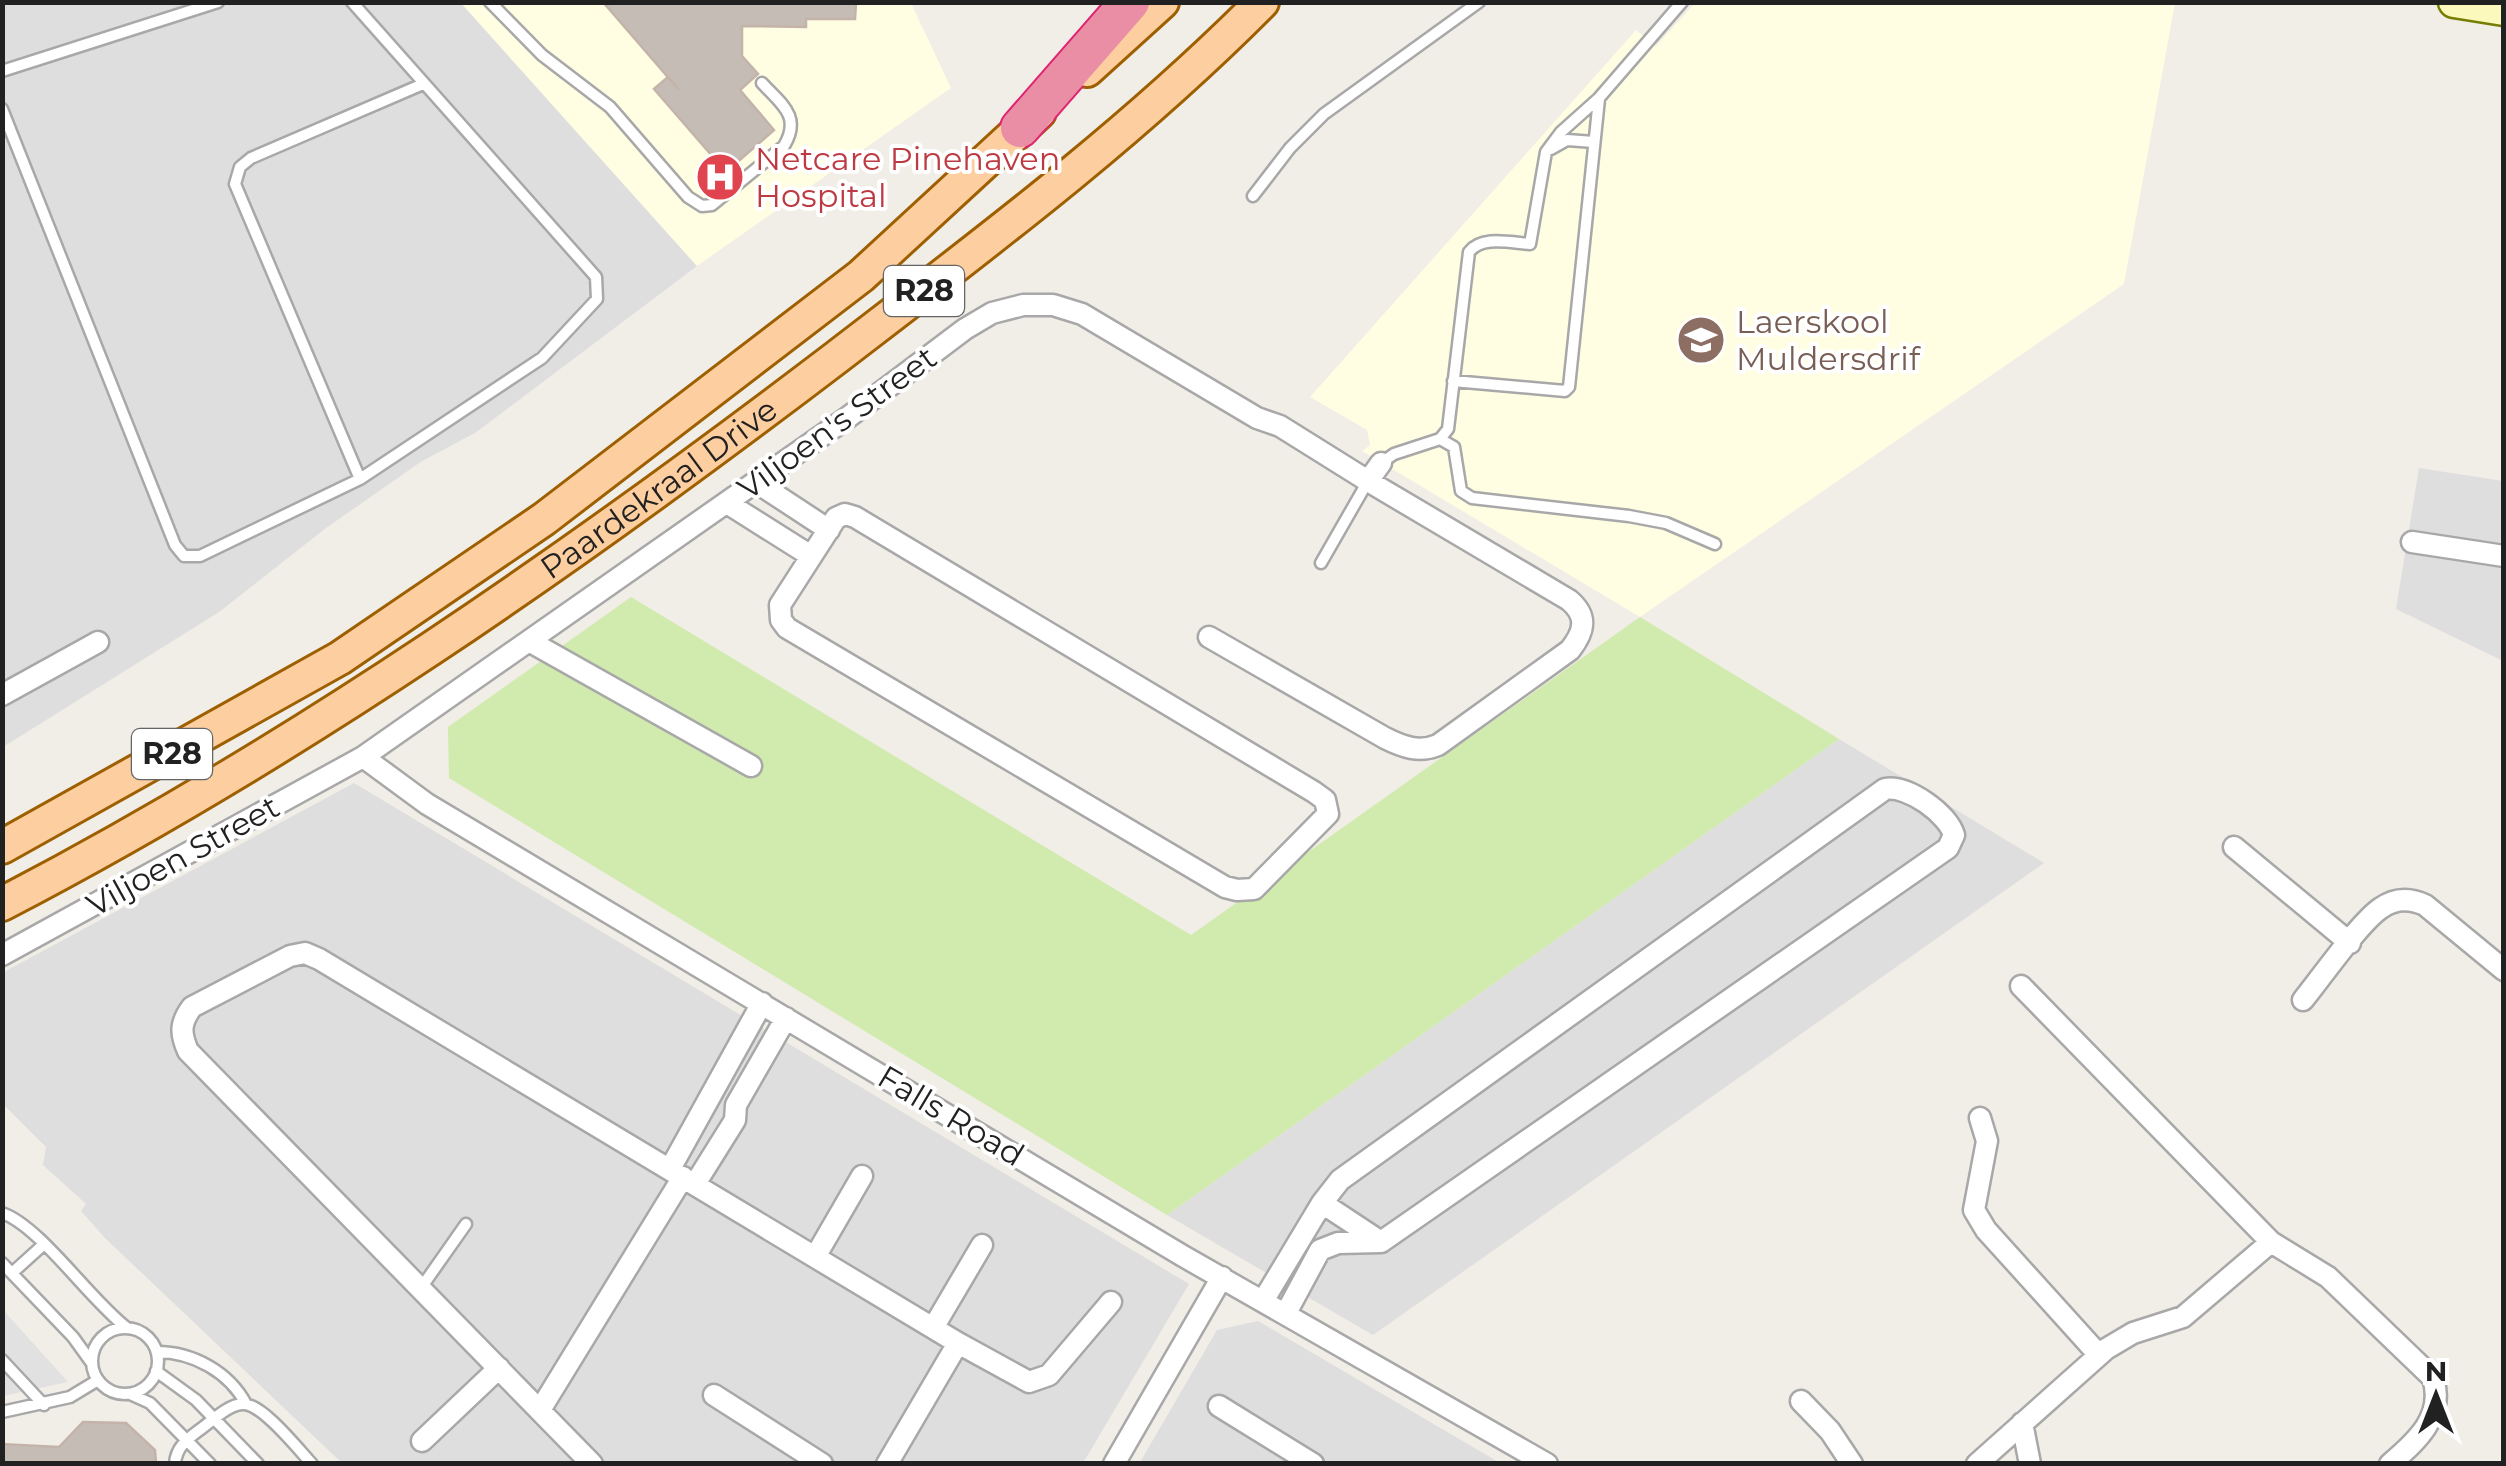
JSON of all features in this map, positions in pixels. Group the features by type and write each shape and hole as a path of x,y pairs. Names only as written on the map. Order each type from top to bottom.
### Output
{"highway":[{"path":"1020,128 1130,2"}],"main road":[{"name":"Paardekraal Drive","path":"2,847 340,658 544,520 861,276 1162,2"},
{"name":"Paardekraal Drive","path":"2,904 112,848 208,791 574,553 978,252 1206,59 1262,2"},
{"path":"2454,2 2504,10"},
{"path":"2,865 207,748 310,684 340,658"}],"street":[{"name":"Viljoen's Street","path":"363,757 727,503 965,329 992,314 1022,305 1053,305 1082,314 1258,418 1280,426 1578,608 1583,628 1570,650 1438,745 1417,749 1404,748 1385,738 1210,637"},
{"path":"1368,481 1382,462"},
{"path":"756,482 828,530"},
{"path":"727,503 812,556"},
{"path":"845,514 855,517 1314,792 1325,800 1328,814 1254,889 1226,887 787,628 780,606 828,530 836,518 845,514"},
{"path":"2412,542 2504,556"},
{"path":"529,640 751,766"},
{"path":"2,695 98,642"},
{"name":"Viljoen Street","path":"2,955 363,757"},
{"name":"Falls Road","path":"363,757 427,804 1222,1277 1547,1464"},
{"path":"1264,1300 1340,1180 1885,789 1906,790 1950,824 1954,835 1948,848 1382,1242 1338,1243 1325,1248 1314,1258 1286,1314"},
{"path":"2234,847 2350,943"},
{"path":"2303,1000 2378,910 2391,902 2413,899 2426,905 2504,970"},
{"path":"592,1464 188,1051 181,1035 183,1020 192,1007 290,956 306,953 1022,1380 1036,1382 1049,1376 1111,1302"},
{"path":"2022,986 2271,1242 2328,1277 2434,1378 2437,1405 2431,1421 2390,1464"},
{"path":"682,1177 713,1090 762,1003"},
{"path":"540,1410 682,1177 735,1120 737,1103 786,1018"},
{"path":"713,1090 737,1103"},
{"path":"1980,1118 1987,1141 1974,1210 1986,1230 2098,1356"},
{"path":"815,1257 862,1176"},
{"path":"1322,1203 1382,1242"},
{"path":"1977,1464 2098,1356 2133,1333 2182,1317 2271,1242"},
{"path":"933,1328 982,1246"},
{"path":"1286,1262 1305,1276"},
{"path":"1114,1464 1222,1277"},
{"path":"887,1464 958,1343"},
{"path":"422,1442 499,1368"},
{"path":"714,1395 822,1464"},
{"path":"1802,1402 1830,1431 1852,1464"},
{"path":"1218,1406 1314,1464"},
{"path":"2022,1423 2030,1464"}],"lane":[{"path":"2,71 218,2"},
{"path":"2,109 175,545 184,556 200,556 360,479 542,358 592,307 599,292 596,277 352,2"},
{"path":"490,2 542,55 610,106 688,197 702,206 712,205 784,146 791,135 793,124 789,114 762,83"},
{"path":"1253,196 1290,148 1324,114 1478,2"},
{"path":"1382,462 1394,454 1440,439 1448,429 1469,252 1474,244 1530,244 1546,152 1682,2"},
{"path":"360,479 236,184 236,174 251,158 423,84"},
{"path":"1453,382 1565,391 1570,388 1599,98"},
{"path":"1546,152 1566,140 1594,142"},
{"path":"1440,439 1454,447 1461,491 1472,498 1629,516 1666,523 1716,544"},
{"path":"1321,564 1368,481"},
{"path":"2,1214 23,1224 102,1308 127,1328"},
{"path":"420,1288 466,1224"},
{"path":"12,1273 43,1245"},
{"path":"2,1263 73,1337 92,1363 98,1380 115,1393 130,1394 150,1404 210,1464"},
{"path":"92,1363 101,1338 113,1330 127,1328 150,1339 157,1352 156,1371 143,1389 130,1394"},
{"path":"157,1352 188,1356 232,1382 246,1404 261,1410 312,1464"},
{"path":"2,1360 44,1405"},
{"path":"156,1371 196,1400 258,1464"},
{"path":"2,1412 70,1398 98,1380"},
{"path":"175,1464 176,1453 187,1440 231,1408 246,1404"}],"shaded area":[{"path":"3,3 461,3 697,266 475,433 422,461 326,528 219,612 3,747"},
{"name":"Netcare Pinehaven Hospital","path":"461,3 911,3 951,88 697,266"},
{"name":"Laerskool Muldersdrif","path":"1695,3 2175,3 2124,284 1640,617 1362,451 1370,445 1367,430 1310,397 1636,30 1656,46"},
{"path":"2419,468 2503,481 2503,661 2396,609"},
{"path":"1839,739 2044,863 1373,1335 1167,1215"},
{"path":"354,783 1189,1284 1083,1463 342,1463 105,1238 81,1211 86,1204 43,1165 46,1147 3,1104 2,973"},
{"path":"3,1310 68,1382 3,1396"},
{"path":"1258,1321 1500,1463 1139,1464 1217,1330"}],"green space":[{"path":"631,597 1191,935 1640,617 1839,739 1167,1215 449,778 448,727"}],"building":[{"path":"603,2 856,2 855,19 806,19 806,27 742,26 742,56 758,74 740,90 774,130 726,172 654,89 668,77"},
{"path":"83,1422 126,1423 155,1450 156,1464 2,1464 2,1444 59,1447"}],"place":[{"name":"Netcare Pinehaven Hospital","path":"720,177"},
{"name":"Laerskool Muldersdrif","path":"1701,340"}]}
